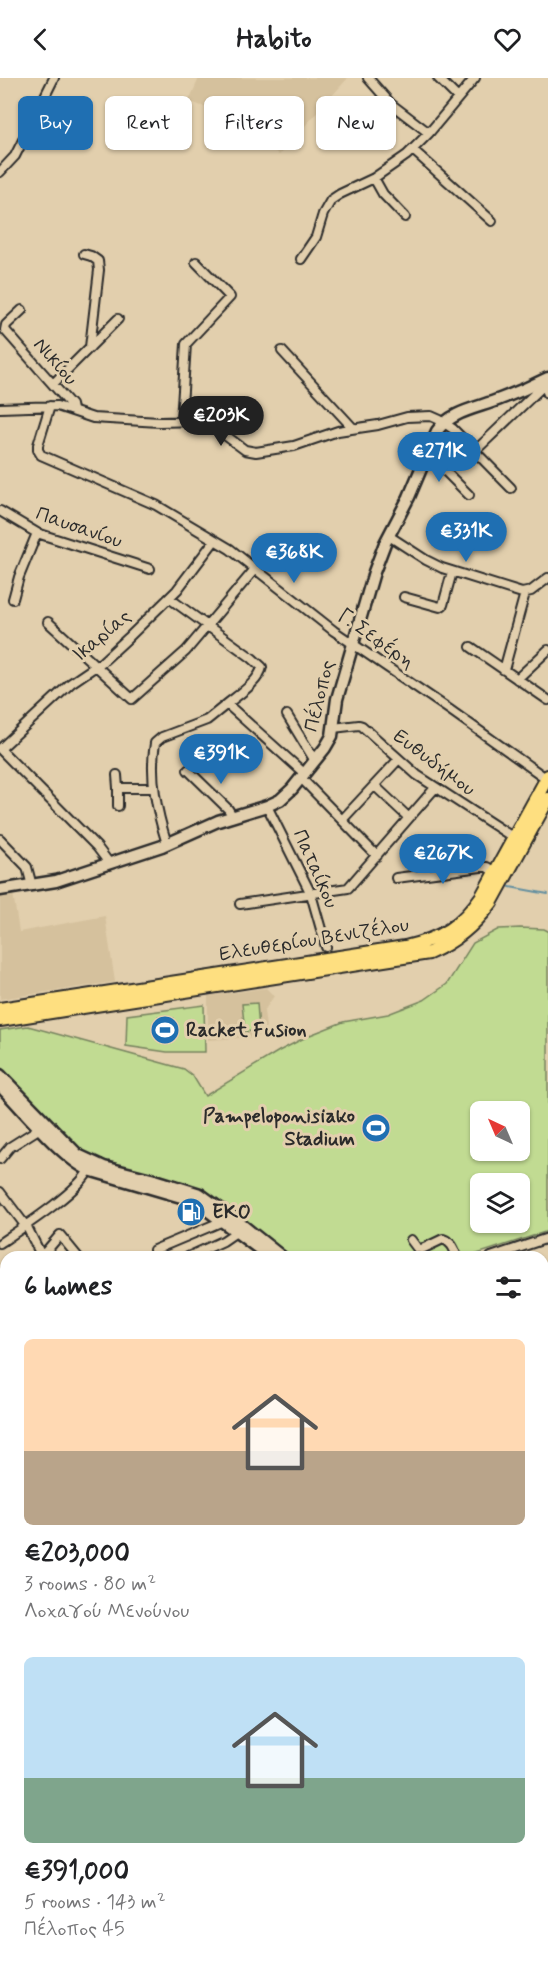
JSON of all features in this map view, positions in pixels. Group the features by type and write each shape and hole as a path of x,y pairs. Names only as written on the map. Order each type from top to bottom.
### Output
{"main road":[{"name":"Ελευθερίου Βενιζέλου","path":"0,1009 423,943 455,926 471,912 547,778"},
{"name":"Ελευθερίου Βενιζέλου","path":"0,1020 429,953 446,946 480,918 491,903 548,799"}],"street":[{"path":"0,172 15,156 54,78"},
{"path":"368,78 395,108 429,134"},
{"path":"438,78 458,98"},
{"path":"301,259 316,237 323,214 331,200 374,178 413,150 475,78"},
{"path":"413,150 492,221"},
{"path":"374,178 384,194 405,217"},
{"path":"84,254 98,261 99,270 90,347"},
{"path":"181,421 186,345 230,297 196,262"},
{"name":"Νικίου","path":"22,310 6,325 5,330 53,384 72,410"},
{"path":"53,384 118,319"},
{"path":"282,351 353,428"},
{"path":"444,422 459,413 546,381"},
{"path":"546,381 548,394"},
{"path":"475,452 546,381"},
{"path":"0,408 50,406 72,410 93,418 159,422 198,421 209,424 245,450 256,452 294,446 326,434 353,428 423,416 435,417 444,422 511,488"},
{"name":"Γ. Σεφέρη","path":"50,406 38,447 41,455 156,505 236,552 352,644 547,778"},
{"name":"Πέλοπος","path":"0,890 56,881 167,844 267,806 284,797 330,741 337,699 374,572 434,436 444,422"},
{"path":"427,453 469,495"},
{"name":"Παυσανίου","path":"0,511 37,533 150,569"},
{"path":"13,599 15,586 37,533"},
{"path":"389,536 426,560 452,572 525,593"},
{"name":"Ικαρίας","path":"0,749 71,682 97,666 112,653 169,598 181,586 215,540"},
{"path":"48,622 132,699 177,661 255,569"},
{"path":"404,597 441,608 452,572"},
{"path":"504,670 525,593 548,578"},
{"path":"167,844 158,814 154,788 153,760 156,741 207,720 257,677 262,668 252,658 169,598"},
{"path":"471,647 548,700"},
{"path":"517,679 548,650"},
{"path":"227,704 303,776 377,856"},
{"path":"287,715 315,761"},
{"name":"Ευθυδήμου","path":"333,728 360,725 398,760 435,788 514,838"},
{"path":"0,749 97,847 109,863"},
{"path":"342,820 398,760"},
{"path":"188,770 228,809 233,817"},
{"path":"117,775 118,806"},
{"path":"375,786 409,818"},
{"path":"118,788 154,788"},
{"path":"240,904 348,888 435,788"},
{"name":"Παταίκου","path":"267,806 311,894 326,947"},
{"path":"0,839 25,864 32,886"},
{"path":"396,879 482,867 495,872"},
{"path":"0,1079 40,1128 72,1160 89,1170 190,1198 223,1221 239,1227 273,1251"},
{"path":"0,1079 83,1158 104,1167 206,1197 264,1251"},
{"path":"0,1159 10,1147 40,1128"},
{"path":"0,1243 82,1182 89,1170"},
{"path":"0,1192 25,1225 39,1251"},
{"path":"154,1250 223,1221"},
{"path":"202,1251 218,1244 239,1227"},
{"path":"46,1251 60,1235 73,1251"},
{"path":"513,1251 548,1238"},
{"path":"411,1240 417,1248 422,1249 443,1239 447,1240 455,1251"}],"shaded area":[{"path":"199,78 348,78 332,96 316,96 316,114 304,127 304,96 204,96 204,107 192,102 191,96"},
{"path":"273,150 283,150 279,155"},
{"path":"13,893 19,932 105,916 115,982 0,999 0,894"},
{"path":"266,988 274,996 264,1011 266,1027 257,1037 208,1040 208,996"}],"green space":[{"path":"520,928 548,931 548,1231 486,1251 282,1251 210,1194 183,1183 86,1154 75,1146 0,1067 0,1030 28,1026 184,1069 193,1076 205,1096 310,1035 343,1022 388,1014 424,1000 447,984 473,943 499,929"},
{"path":"257,1003 259,1030 245,1032 242,1004"},
{"name":"Racket Fusion","path":"204,1005 205,1052 167,1052 126,1046 127,1015"}],"waterway":[{"path":"510,887 548,894"}],"place":[{"name":"Racket Fusion","path":"165,1030"},
{"name":"Pampeloponisiako Stadium","path":"376,1128"},
{"name":"EKO","path":"191,1212"}]}
